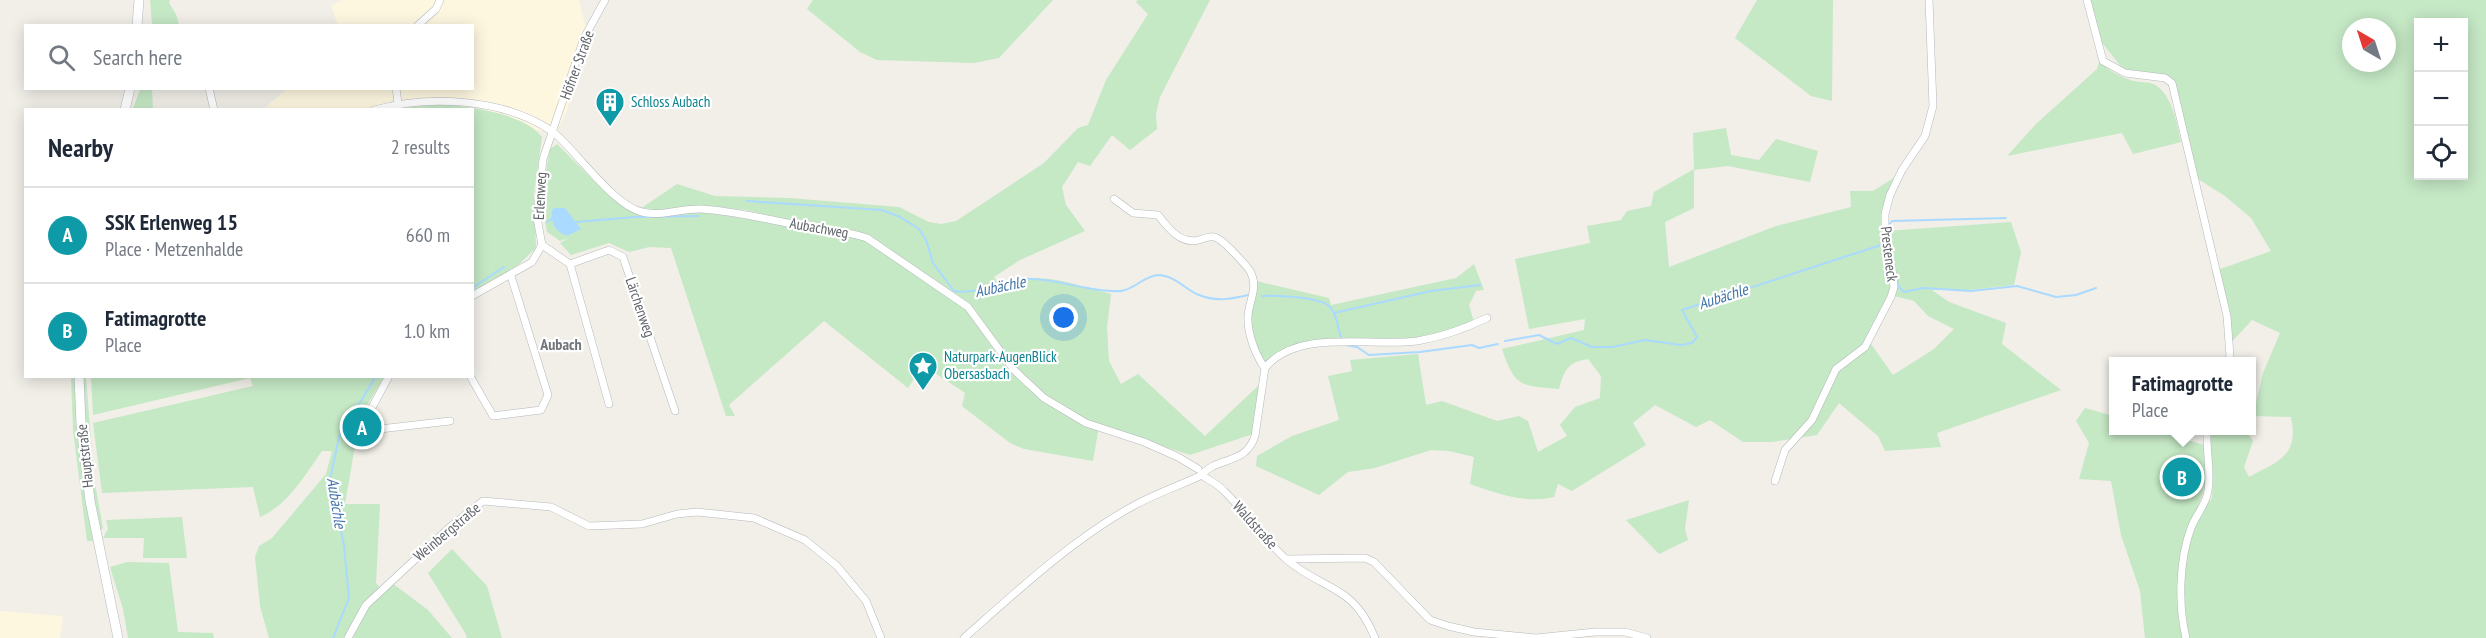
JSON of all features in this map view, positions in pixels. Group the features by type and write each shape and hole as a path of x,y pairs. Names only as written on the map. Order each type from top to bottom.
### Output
{"main road":[{"path":"137,24 139,0"},
{"path":"125,108 130,90"},
{"name":"Hauptstraße","path":"79,378 85,461 96,535 118,638"}],"street":[{"path":"419,24 436,9 440,0"},
{"name":"Höfner Straße","path":"552,131 584,38 605,0"},
{"name":"Presteneck","path":"1775,481 1785,450 1812,420 1836,369 1864,347 1891,297 1893,276 1885,214 1898,178 1925,136 1933,106 1929,0"},
{"path":"2087,0 2103,61 2125,73 2165,78 2172,83 2227,316 2230,357"},
{"path":"209,90 213,108"},
{"path":"396,90 398,103"},
{"name":"Aubachweg","path":"381,108 398,103 430,100 464,101 509,113 552,131 607,188 629,206 641,212 657,213 697,209 738,212 810,227 849,231 867,238 968,307 1014,370 1044,398 1086,423 1144,442 1178,457 1199,472"},
{"name":"Erlenweg","path":"542,245 537,218 538,190 543,159 552,131"},
{"path":"1114,199 1133,213 1158,215 1172,232 1185,240 1217,238 1249,269 1254,280 1248,317 1256,357 1264,368"},
{"path":"474,295 532,262 542,245 570,264 609,404"},
{"name":"Lärchenweg","path":"570,264 609,250 622,257 675,411"},
{"path":"471,378 493,416 542,410 548,395 511,276"},
{"path":"964,638 1069,548 1134,505 1199,472 1233,460 1252,446 1264,368 1281,354 1331,342 1416,341 1459,332 1487,318"},
{"path":"388,378 367,421 370,430 450,421"},
{"path":"2186,638 2183,627 2182,570 2190,529 2207,495 2209,478 2206,457 2207,435"},
{"name":"Waldstraße","path":"1199,472 1222,489 1287,560 1365,558 1374,562 1430,620 1474,632 1536,638 1595,632 1626,632 1647,638"},
{"name":"Weinbergstraße","path":"348,638 366,605 450,527 483,501 551,507 589,526 642,524 676,514 697,512 754,518 805,540 837,566 866,601 881,638"},
{"path":"1287,560 1357,604 1367,619 1375,638"}],"shaded area":[{"path":"342,0 579,0 585,25 592,30 582,55 567,111 557,131 536,130 507,117 474,107 264,108 286,90 474,90 474,24 338,24 331,6"},
{"path":"0,611 63,616 60,638 0,638"}],"green space":[{"path":"150,0 170,0 169,3 179,24 152,24"},
{"path":"813,0 1053,0 999,58 974,63 877,60 860,52 807,9"},
{"path":"1138,0 1210,0 1160,97 1156,114 1157,129 1130,150 1112,135 1090,166 1078,162 1062,187 1066,205 1085,231 1020,260 994,277 999,285 1014,280 1041,278 1111,294 1107,328 1109,361 1121,384 1138,374 1205,436 1259,385 1253,434 1190,455 1099,426 1093,461 1024,449 1010,443 962,406 965,393 923,365 908,388 824,321 729,405 735,416 726,416 671,248 649,247 629,252 609,243 571,255 560,243 569,238 560,241 547,232 541,199 550,149 557,144 605,192 634,212 705,212 877,241 853,230 813,225 745,210 710,206 659,211 640,209 677,184 715,196 789,198 899,207 929,222 941,224 956,221 1044,163 1078,128 1088,125 1106,80 1148,14 1136,2"},
{"path":"1757,0 1833,0 1832,101 1811,96 1735,38"},
{"path":"2089,0 2486,0 2486,638 2145,638 2140,591 2121,535 2111,481 2079,479 2089,443 2076,421 2085,408 2109,415 2109,435 2171,435 2204,445 2206,483 2192,525 2212,498 2213,481 2209,456 2211,435 2249,435 2253,441 2244,467 2249,477 2284,456 2292,441 2293,430 2291,417 2256,416 2256,403 2263,373 2280,333 2252,320 2228,346 2224,314 2212,272 2271,251 2251,218 2225,196 2190,174 2179,113 2168,85 2163,81 2131,75 2123,69 2099,39"},
{"path":"2100,59 2106,67 2119,76 2152,83 2162,91 2174,112 2181,142 2133,154 2122,133 2007,156 2036,124 2097,69"},
{"path":"140,90 152,90 153,108 133,108"},
{"path":"442,104 473,108 404,108"},
{"path":"474,108 523,122 542,137 534,194 536,248 517,266 474,290"},
{"path":"1726,128 1731,155 1759,160 1776,139 1818,151 1810,182 1728,166 1694,170 1694,208 1665,222 1669,267 1776,226 1851,207 1850,191 1873,191 1897,176 1884,211 1891,272 1887,231 2011,222 2021,252 2014,285 1969,290 1932,290 1949,302 2006,323 2002,344 2061,390 1937,433 1941,447 1885,451 1878,436 1839,403 1817,435 1771,442 1743,442 1710,420 1696,427 1655,405 1633,423 1646,445 1572,491 1558,484 1554,497 1543,499 1511,496 1470,484 1474,457 1449,451 1431,450 1375,468 1348,472 1319,495 1256,466 1257,456 1292,436 1339,420 1328,376 1352,371 1350,360 1418,354 1426,405 1442,401 1497,421 1519,416 1528,421 1538,452 1567,436 1560,425 1575,407 1600,398 1601,376 1588,359 1575,362 1568,368 1559,389 1527,385 1515,378 1502,349 1584,330 1585,319 1529,329 1515,259 1590,243 1587,226 1621,220 1627,211 1651,206 1654,192 1694,169 1693,133","holes":["1893,285 1894,296 1914,301 1928,316 1954,329 1934,349 1893,375 1866,337"]},
{"path":"1474,264 1484,290 1476,291 1469,305 1474,322 1419,338 1314,344 1279,354 1267,363 1255,348 1251,325 1256,281 1329,298 1331,305 1456,278"},
{"path":"71,378 75,378 82,469 93,541 87,541 73,430"},
{"path":"83,378 86,378 94,478 103,528 101,530 98,530 90,473"},
{"path":"91,378 250,378 93,415"},
{"path":"250,378 383,378 360,417 345,504 380,504 376,583 380,588 361,609 345,638 269,638 260,606 255,557 259,546 272,538 326,474 332,451 322,451 287,497 270,512 260,517 253,487 102,493 93,423 253,386"},
{"path":"1689,500 1685,529 1688,540 1659,554 1626,520"},
{"path":"182,517 187,558 143,558 144,538 103,538 108,529 106,520"},
{"path":"452,549 487,586 502,638 466,638 467,636 428,573"},
{"path":"127,562 169,563 178,632 213,633 214,638 128,638 123,609 110,567"},
{"path":"392,583 428,610 452,638 351,638 367,608"}],"water":[{"path":"565,208 581,229 567,236 559,232 552,219 552,210"}],"waterway":[{"name":"Aubächle","path":"747,201 882,210 900,217 919,229 926,240 933,263 954,291 972,291 1021,279 1046,280 1097,290 1121,291 1158,275 1169,277 1194,293 1211,299 1248,295"},
{"name":"Aubächle","path":"576,222 635,217 699,216"},
{"name":"Aubächle","path":"547,222 553,218"},
{"path":"1888,226 1892,221 2006,218"},
{"name":"Aubächle","path":"1505,341 1539,335 1557,344 1571,338 1592,347 1612,347 1645,340 1681,345 1692,343 1697,337 1682,310 1884,244"},
{"name":"Aubächle","path":"474,287 504,267"},
{"path":"1896,275 1898,286 1904,292 1923,288 1971,291 2017,286 2056,297 2076,295 2096,288"},
{"path":"1334,313 1431,291 1480,285"},
{"name":"Aubächle","path":"1262,296 1297,297 1324,303 1334,313 1341,338"},
{"name":"Aubächle","path":"1346,345 1357,347 1369,355 1420,352 1472,345 1479,348 1498,344"},
{"name":"Aubächle","path":"333,638 349,598 344,545 330,479 339,437 375,378"}],"place":[{"name":"Schloss Aubach","path":"610,128"},
{"name":"Naturpark-AugenBlick Obersasbach","path":"923,392"},
{"name":"SSK Erlenweg 15","path":"362,427"},
{"name":"Fatimagrotte","path":"2182,477"}],"district":[{"name":"Aubach","path":"561,344"}]}
